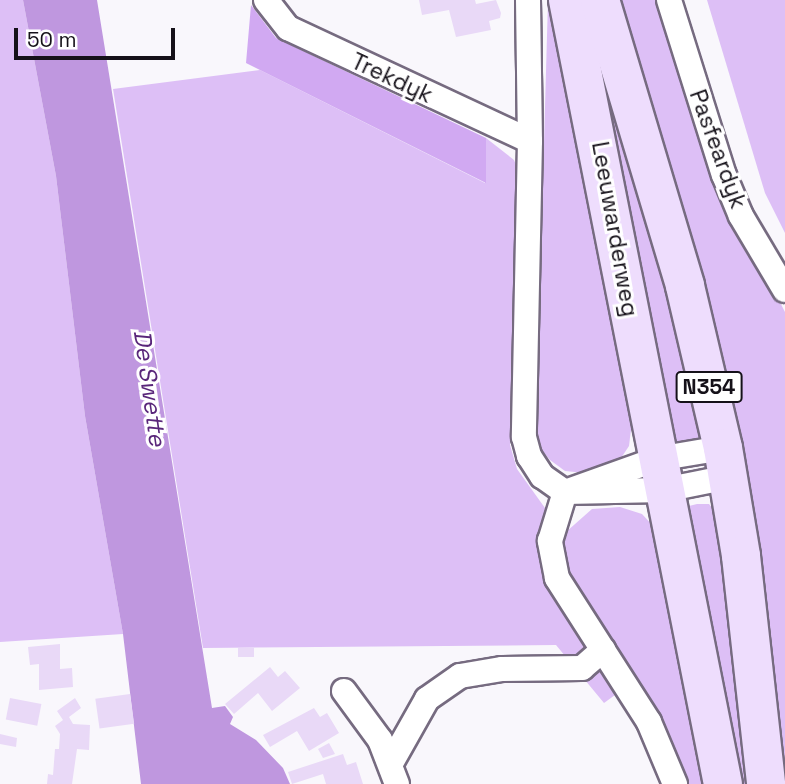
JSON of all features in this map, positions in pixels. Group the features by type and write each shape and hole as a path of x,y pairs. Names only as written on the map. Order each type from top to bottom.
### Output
{"main road":[{"name":"Leeuwarderweg","path":"568,0 723,784"},
{"name":"Leeuwarderweg","path":"600,0 685,286 726,462 766,784"}],"street":[{"name":"Trekdyk","path":"266,0 288,28 530,141"},
{"path":"528,0 530,141 524,438 542,476 565,492 726,462"},
{"name":"Pasfeardyk","path":"668,0 724,175 741,216 785,290"},
{"path":"565,492 551,536 551,559 557,578 649,722 675,784"},
{"path":"394,774 427,699 460,676 502,669 582,668 603,650"},
{"path":"344,691 372,726 394,774"}],"shaded area":[{"path":"0,0 23,0 56,176 85,416 123,634 0,642"},
{"path":"548,0 632,421 629,446 619,461 585,473 565,471 550,460 539,447 536,430"},
{"path":"593,0 651,192 703,440 663,451 616,197"},
{"path":"611,0 657,0 707,162 785,312 785,784 775,784"},
{"path":"707,0 785,0 785,233 765,193"},
{"path":"251,5 276,38 486,138 486,183 246,63"},
{"path":"260,70 485,183 486,138 514,160 521,177 510,445 517,469 545,508 541,566 615,695 604,703 556,645 203,648 113,89"},
{"path":"709,504 720,518 757,784 730,784 685,507"},
{"path":"620,507 642,514 655,528 713,784 687,784 675,751 566,580 561,546 566,532 592,509"}],"water":[{"name":"De Swette","path":"23,0 97,0 212,708 225,706 233,717 230,724 256,740 283,768 290,784 141,784 123,634 85,416 56,176"}],"building":[{"path":"419,0 475,0 476,4 496,0 501,13 500,18 489,21 491,30 456,37 449,10 422,15"},
{"path":"60,644 60,669 72,668 73,687 39,690 39,664 30,665 28,647"},
{"path":"238,648 254,648 254,657 238,657"},
{"path":"270,667 278,677 285,671 300,688 272,711 258,693 234,714 225,704"},
{"path":"130,694 134,724 100,729 95,699"},
{"path":"10,698 41,704 37,726 6,720"},
{"path":"75,698 81,708 69,717 73,724 90,725 89,750 77,749 72,784 47,784 48,774 53,775 55,749 59,749 60,734 55,726 63,720 57,711"},
{"path":"314,708 320,717 327,713 339,733 309,751 297,731 270,747 263,735"},
{"path":"0,734 17,738 16,747 0,744"},
{"path":"329,743 335,754 323,758 318,749"},
{"path":"343,754 347,765 356,762 363,784 326,784 323,774 292,784 288,772"}]}
